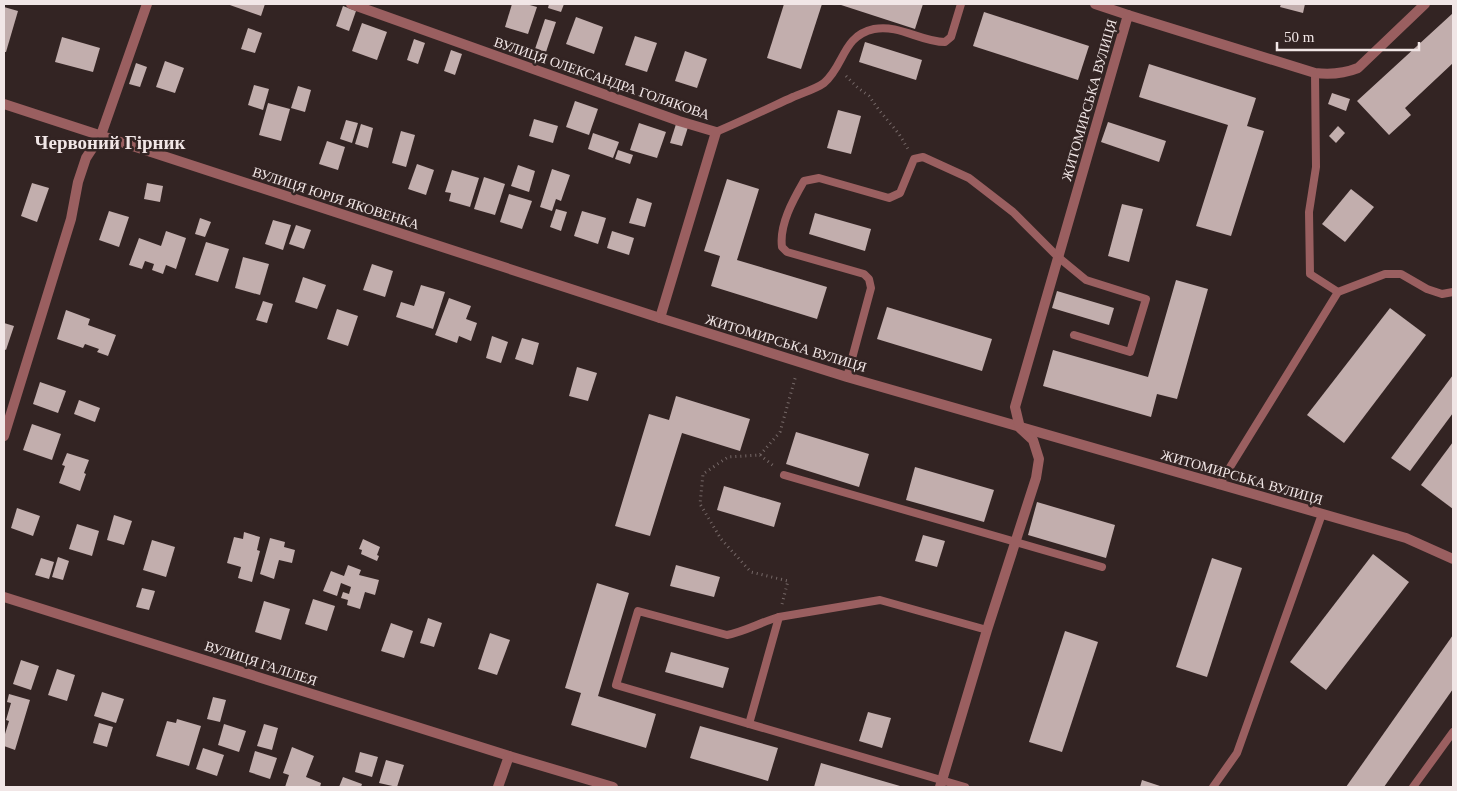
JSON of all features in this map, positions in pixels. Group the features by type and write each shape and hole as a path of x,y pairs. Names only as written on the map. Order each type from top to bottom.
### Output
{"street":[{"path":"4,436 71,219 78,182 86,158 101,135 147,4"},
{"name":"ВУЛИЦЯ ОЛЕКСАНДРА ГОЛЯКОВА","path":"351,4 679,121 716,132 660,318"},
{"path":"1094,4 1128,15"},
{"name":"ЖИТОМИРСЬКА ВУЛИЦЯ","path":"941,784 987,630 1036,478 1039,459 1033,440 1020,428 1015,407 1128,15 1315,73 1346,74 1358,68 1425,4"},
{"name":"ВУЛИЦЯ ЮРІЯ ЯКОВЕНКА","path":"4,104 660,318"},
{"name":"ЖИТОМИРСЬКА ВУЛИЦЯ","path":"660,318 1020,428 1406,538 1453,559"},
{"name":"ВУЛИЦЯ ГАЛІЛЕЯ","path":"4,597 612,787"},
{"path":"498,787 509,756"}],"lane":[{"path":"716,132 824,83 840,64 845,49 860,35 873,29 889,28 933,42 945,42 951,37 961,4"},
{"path":"1315,73 1316,167 1310,212 1310,274 1338,292"},
{"path":"848,377 871,288 869,279 864,274 787,252 782,247 780,236 794,198 804,181 819,178 889,198 900,193 914,160 923,157 969,178 1014,212 1058,256 1086,280 1146,299 1130,352 1074,335"},
{"path":"1219,485 1338,292 1385,274 1401,274 1427,289 1442,294 1453,292"},
{"path":"784,474 1102,567"},
{"path":"1213,787 1236,752 1322,514"},
{"path":"965,787 941,784 616,685 638,611 727,635 740,633 766,620 779,617 880,600 987,630"},
{"path":"749,724 779,617"},
{"path":"1413,787 1453,732"}],"path":[{"path":"840,64 848,79 869,96 899,134 914,160"},
{"path":"760,455 780,432 800,362"},
{"path":"779,617 788,581 751,572 721,539 700,504 703,474 728,457 760,455 784,474"}],"building":[{"path":"227,4 265,4 261,16"},
{"path":"512,4 526,4 537,7 528,34 505,27"},
{"path":"549,4 564,4 561,12 548,8"},
{"path":"784,4 822,4 801,69 767,58"},
{"path":"838,4 923,4 915,29"},
{"path":"1281,4 1305,4 1303,13 1280,7"},
{"path":"343,6 356,11 349,31 336,26"},
{"path":"4,7 18,11 6,52 4,52"},
{"path":"984,12 1089,46 1078,80 973,46"},
{"path":"1453,13 1453,63 1405,108 1411,115 1389,135 1357,101"},
{"path":"576,17 603,27 594,54 566,44"},
{"path":"545,19 556,22 546,52 535,49"},
{"path":"362,23 387,32 377,60 352,51"},
{"path":"248,28 262,33 255,53 241,49"},
{"path":"635,36 657,43 647,72 625,65"},
{"path":"62,37 100,48 93,72 55,62"},
{"path":"414,39 425,43 418,64 407,60"},
{"path":"865,42 922,60 916,80 859,62"},
{"path":"451,50 462,54 455,75 444,71"},
{"path":"685,51 707,59 697,88 675,81"},
{"path":"165,61 184,68 175,93 156,87"},
{"path":"136,63 147,67 140,87 129,84"},
{"path":"1149,64 1256,98 1247,126 1264,131 1231,236 1196,226 1228,125 1139,97"},
{"path":"254,85 269,89 263,110 248,105"},
{"path":"298,86 311,90 305,112 291,108"},
{"path":"1332,93 1350,99 1346,111 1328,104"},
{"path":"575,101 598,109 589,135 566,127"},
{"path":"268,103 290,109 281,141 259,135"},
{"path":"838,110 861,116 851,154 827,148"},
{"path":"534,119 558,126 553,143 529,136"},
{"path":"346,120 358,123 352,143 340,139"},
{"path":"1108,122 1166,141 1159,162 1101,142"},
{"path":"639,123 666,132 657,158 630,150"},
{"path":"361,124 373,128 368,148 355,144"},
{"path":"676,124 688,127 682,146 670,143"},
{"path":"1338,126 1345,133 1336,143 1329,136"},
{"path":"401,131 415,135 406,167 392,163"},
{"path":"593,133 619,142 613,158 588,149"},
{"path":"327,141 345,147 338,170 319,164"},
{"path":"618,150 633,155 630,164 615,159"},
{"path":"417,164 434,170 426,195 408,189"},
{"path":"518,165 535,171 529,192 511,186"},
{"path":"552,169 570,175 561,201 556,199 552,211 540,207"},
{"path":"452,170 479,178 470,207 449,201 451,193 445,192"},
{"path":"484,177 505,184 495,215 474,209"},
{"path":"727,179 759,189 737,260 827,287 817,319 711,286 720,256 704,251"},
{"path":"32,183 49,188 37,222 21,216"},
{"path":"147,183 163,186 160,202 144,199"},
{"path":"1351,189 1374,207 1345,242 1322,224"},
{"path":"509,194 532,201 522,229 500,222"},
{"path":"637,198 652,203 645,227 629,223"},
{"path":"1122,204 1143,209 1129,262 1108,256"},
{"path":"556,209 567,212 561,231 550,227"},
{"path":"109,211 129,217 119,247 99,240"},
{"path":"582,211 606,218 598,244 574,236"},
{"path":"815,213 871,229 865,251 809,234"},
{"path":"200,218 211,222 205,237 195,234"},
{"path":"273,220 291,225 283,250 265,244"},
{"path":"296,225 311,230 304,249 289,244"},
{"path":"166,231 186,238 176,269 166,265 163,274 152,270 154,264 145,261 142,269 129,265 139,238 161,246"},
{"path":"612,231 634,238 629,255 607,248"},
{"path":"206,242 229,249 218,282 195,275"},
{"path":"243,257 269,264 260,295 235,288"},
{"path":"372,264 393,271 385,297 363,290"},
{"path":"303,277 326,285 317,309 295,302"},
{"path":"1176,280 1208,289 1177,399 1157,394 1151,417 1043,386 1053,350 1148,377"},
{"path":"421,285 445,292 433,329 396,317 401,302 414,306"},
{"path":"1057,291 1114,308 1109,325 1052,308"},
{"path":"449,298 471,306 466,319 477,323 471,341 459,336 457,343 435,335"},
{"path":"263,301 273,304 267,323 256,320"},
{"path":"887,307 992,339 982,371 877,339"},
{"path":"1390,308 1426,335 1344,443 1307,415"},
{"path":"337,309 358,316 348,346 327,339"},
{"path":"66,310 90,319 88,325 116,335 108,356 97,352 99,349 85,344 83,348 57,339"},
{"path":"4,323 14,326 6,350 4,349"},
{"path":"492,336 508,342 501,363 486,358"},
{"path":"522,338 539,343 533,365 515,359"},
{"path":"577,367 597,373 588,401 569,396"},
{"path":"1453,375 1453,413 1410,471 1391,458"},
{"path":"40,382 66,391 58,413 33,404"},
{"path":"676,396 750,419 740,451 682,433 650,536 615,526 649,414 669,420"},
{"path":"79,400 100,408 95,422 74,414"},
{"path":"32,424 61,434 52,460 23,450"},
{"path":"796,432 869,454 859,487 786,464"},
{"path":"1453,442 1453,509 1421,485"},
{"path":"67,453 89,460 80,491 59,483 65,466 62,465"},
{"path":"915,467 994,490 984,522 906,500"},
{"path":"724,486 781,503 774,527 717,510"},
{"path":"1037,502 1115,525 1106,558 1028,535"},
{"path":"17,508 40,516 33,536 11,528"},
{"path":"114,515 132,521 124,545 107,540"},
{"path":"77,524 99,531 92,556 69,549"},
{"path":"244,532 260,537 257,550 260,551 252,582 238,578 241,567 227,563 234,537 243,539"},
{"path":"923,535 945,541 937,567 915,561"},
{"path":"270,538 285,542 284,547 295,550 292,563 279,560 274,579 260,574"},
{"path":"363,539 380,547 377,561 361,554 362,550 359,549"},
{"path":"152,540 175,547 166,577 143,570"},
{"path":"1373,554 1409,582 1326,690 1290,662"},
{"path":"58,557 69,561 63,580 52,577"},
{"path":"41,558 54,562 49,579 35,575"},
{"path":"1212,558 1242,568 1207,677 1176,667"},
{"path":"348,565 361,570 359,575 379,580 375,595 365,592 360,609 347,605 348,600 341,598 343,592 349,594 351,587 341,583 337,596 323,591 331,571 344,576"},
{"path":"676,565 720,577 714,597 670,586"},
{"path":"597,583 629,593 598,696 656,714 646,748 571,725 581,693 565,688"},
{"path":"142,588 155,591 149,610 136,607"},
{"path":"313,599 335,606 327,631 305,624"},
{"path":"264,601 290,609 281,640 255,632"},
{"path":"428,618 442,623 434,647 420,643"},
{"path":"391,623 413,631 404,658 381,651"},
{"path":"1065,631 1098,642 1062,752 1029,742"},
{"path":"490,633 510,640 497,675 478,669"},
{"path":"1453,635 1453,689 1384,787 1346,787"},
{"path":"671,652 729,668 723,688 665,672"},
{"path":"21,660 39,666 31,690 13,684"},
{"path":"57,669 75,675 67,701 48,695"},
{"path":"102,692 124,699 116,723 94,716"},
{"path":"9,694 30,700 15,750 4,746 4,734 9,721 6,720 11,703 7,702"},
{"path":"213,697 226,700 220,722 207,719"},
{"path":"868,712 891,718 882,748 859,741"},
{"path":"177,719 201,726 189,766 156,756 167,721 176,723"},
{"path":"99,723 113,727 107,747 93,743"},
{"path":"224,724 246,731 239,752 218,745"},
{"path":"264,724 278,728 272,750 257,746"},
{"path":"700,726 778,748 768,781 690,758"},
{"path":"292,747 314,756 306,777 321,783 320,787 285,787 289,775 283,773"},
{"path":"203,748 224,755 217,776 196,769"},
{"path":"255,751 277,758 270,779 249,772"},
{"path":"360,752 378,757 372,777 355,772"},
{"path":"386,760 404,765 397,787 379,783"},
{"path":"821,763 900,786 814,787"},
{"path":"343,777 362,784 361,787 339,787"},
{"path":"1142,780 1163,787 1140,787"}],"district":[{"name":"Червоний Гірник","path":"110,142"}]}
